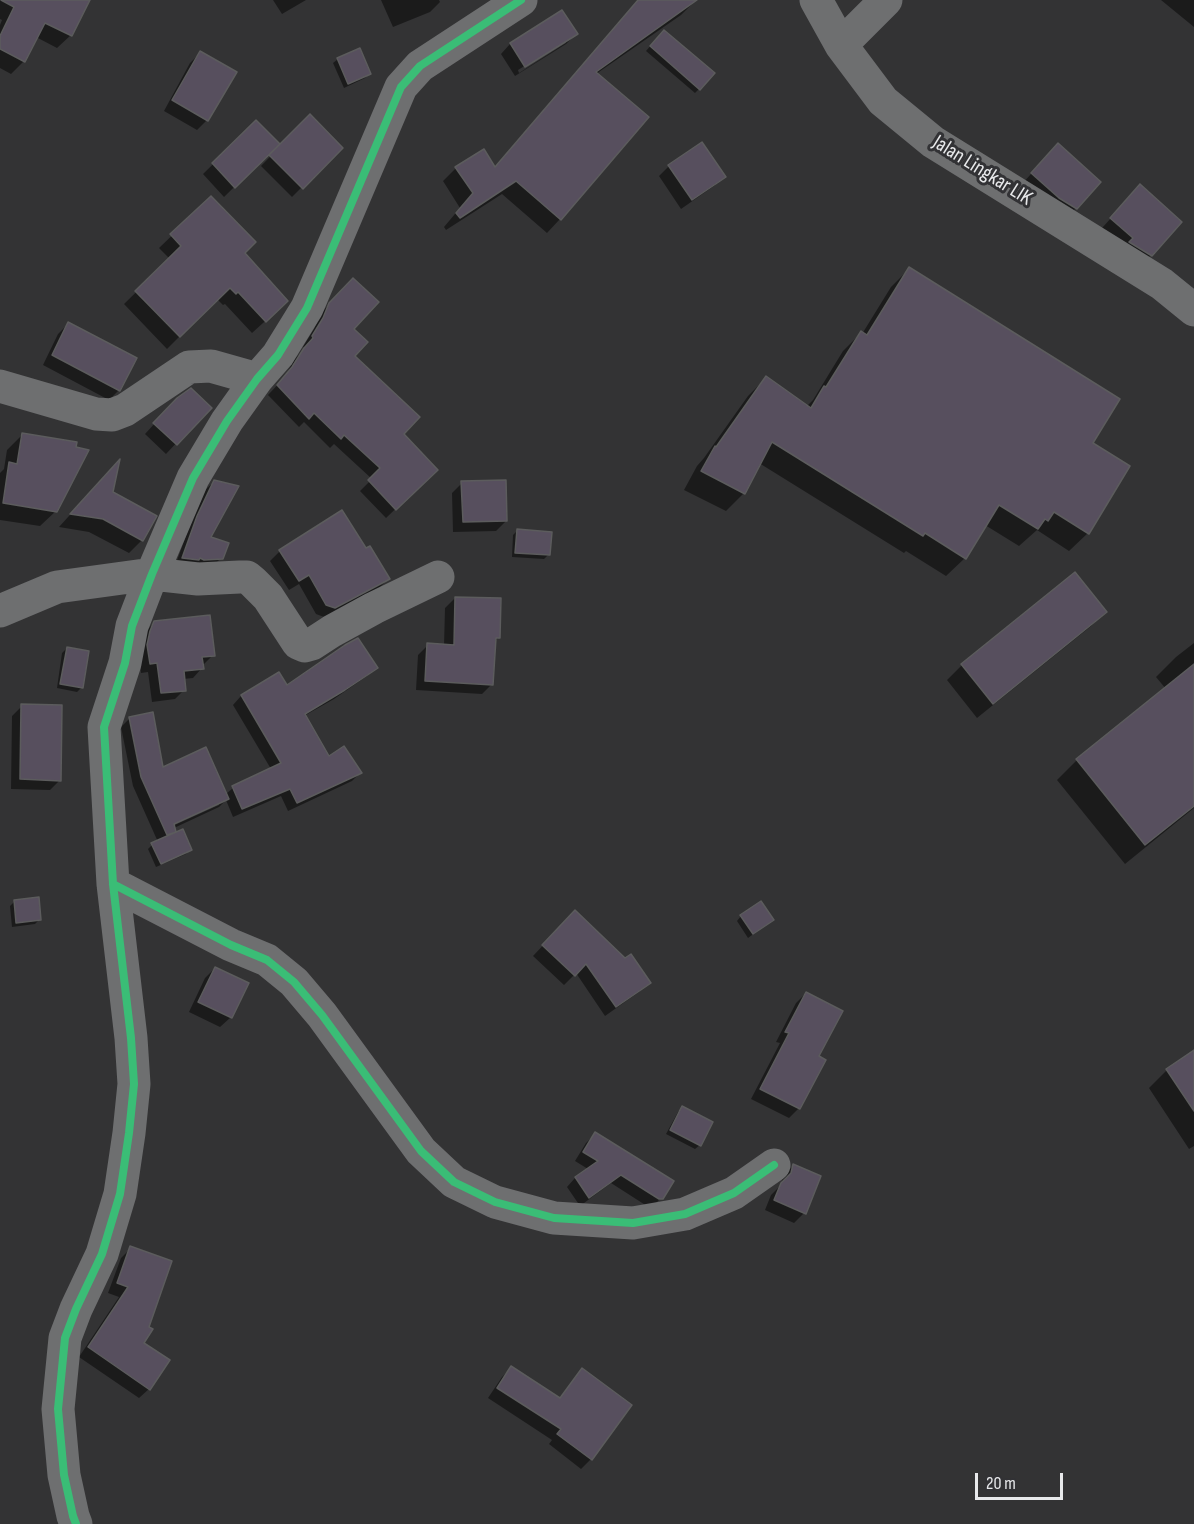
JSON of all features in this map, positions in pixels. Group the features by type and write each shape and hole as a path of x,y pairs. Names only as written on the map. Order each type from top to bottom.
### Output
{"street":[{"name":"Jalan Lingkar LIK","path":"816,0 841,45 883,101 933,142 1162,284 1194,310"},
{"path":"841,45 886,0"},
{"path":"76,1524 64,1475 58,1409 65,1338 102,1254 120,1194 134,1084 130,1028 113,884 104,727 124,663 132,626 193,478 227,421 278,355 307,308 401,87 420,66 504,5"},
{"path":"0,386 96,414 112,415 125,410 189,367 212,366 258,379"},
{"path":"0,611 57,587 152,574 198,579 240,577 253,582 268,597 298,643 305,646 374,608 438,577"},
{"path":"113,884 231,945 267,960 294,982 322,1015 421,1151 454,1182 495,1202 554,1218 633,1223 685,1214 734,1193 774,1165"}],"building":[{"path":"1,0 90,0 72,36 45,23 25,62 0,49 0,36 14,7"},
{"path":"638,0 697,0 596,72 649,117 561,220 516,181 460,218 456,213 473,193 455,167 484,149 495,167"},
{"path":"562,10 578,34 525,67 510,43"},
{"path":"664,30 715,73 700,90 650,46"},
{"path":"360,48 371,74 348,84 337,58"},
{"path":"200,51 237,72 208,121 172,100"},
{"path":"310,114 343,148 303,189 269,155"},
{"path":"256,120 280,144 235,188 212,163"},
{"path":"702,142 726,177 692,200 668,165"},
{"path":"1058,143 1101,182 1077,209 1059,198 1031,173"},
{"path":"1140,184 1182,222 1152,256 1129,242 1133,238 1110,218"},
{"path":"211,196 256,242 245,253 288,301 266,322 238,292 236,294 230,288 180,337 135,291 181,246 170,234"},
{"path":"909,267 1120,399 1093,443 1130,466 1089,534 1054,512 1038,529 999,505 966,559 925,533 923,536 772,442 745,494 701,471 715,446 766,376 811,408 861,331 867,335"},
{"path":"353,278 379,302 354,329 368,342 355,356 420,417 404,434 438,470 396,510 368,480 380,468 344,435 341,439 314,413 309,419 277,385 313,338 329,303"},
{"path":"68,322 137,358 120,391 52,355"},
{"path":"191,388 212,408 177,445 153,423 177,398"},
{"path":"22,433 77,442 76,447 89,450 57,512 3,503 9,462 17,464"},
{"path":"120,459 113,492 157,516 143,541 103,519 70,514"},
{"path":"214,480 239,486 211,537 229,543 223,559 182,558 197,516"},
{"path":"506,480 507,521 463,522 461,481"},
{"path":"342,510 366,548 370,546 390,579 335,608 326,605 309,575 299,581 279,550"},
{"path":"517,529 552,532 550,555 515,553"},
{"path":"1075,572 1107,612 993,704 961,664"},
{"path":"455,597 501,598 500,638 496,638 493,685 425,681 427,643 454,645"},
{"path":"210,615 215,656 202,657 204,669 184,671 186,691 161,693 157,663 150,664 147,645 154,621"},
{"path":"358,638 378,668 305,714 329,756 344,746 362,773 297,803 290,789 242,809 232,786 281,763 241,695 279,672 287,685"},
{"path":"67,647 89,651 83,688 60,684"},
{"path":"1194,664 1194,806 1145,845 1076,759"},
{"path":"21,704 62,705 61,781 20,779"},
{"path":"153,712 163,767 206,747 229,799 174,824 176,832 167,835 141,777 129,717"},
{"path":"183,829 192,850 161,864 151,843"},
{"path":"39,897 41,920 16,923 14,900"},
{"path":"761,901 774,920 753,934 740,915"},
{"path":"575,910 625,958 631,954 651,983 616,1007 586,964 575,976 542,945"},
{"path":"215,967 249,983 232,1018 198,1002"},
{"path":"806,992 843,1011 819,1056 826,1060 800,1109 760,1089 789,1033 785,1032"},
{"path":"1194,1050 1194,1111 1166,1069"},
{"path":"682,1106 713,1122 701,1146 670,1130"},
{"path":"595,1132 674,1181 663,1199 659,1199 621,1175 589,1198 575,1177 598,1161 583,1152"},
{"path":"793,1164 821,1176 806,1214 774,1200 781,1183 791,1173"},
{"path":"130,1246 172,1261 149,1327 153,1329 144,1343 170,1360 150,1390 88,1347 128,1287 117,1283"},
{"path":"511,1366 560,1398 582,1368 632,1405 592,1460 557,1434 561,1429 497,1388"}],"cycle path":[{"path":"76,1524 64,1475 58,1409 65,1338 102,1254 120,1194 134,1084 131,1038 113,884 104,727 125,663 132,626 193,478 227,421 257,379 278,355 307,308 401,87 420,66 521,0"},
{"path":"113,884 231,945 267,960 294,982 322,1015 421,1151 454,1182 495,1202 554,1218 633,1223 685,1214 734,1193 774,1165"}]}
